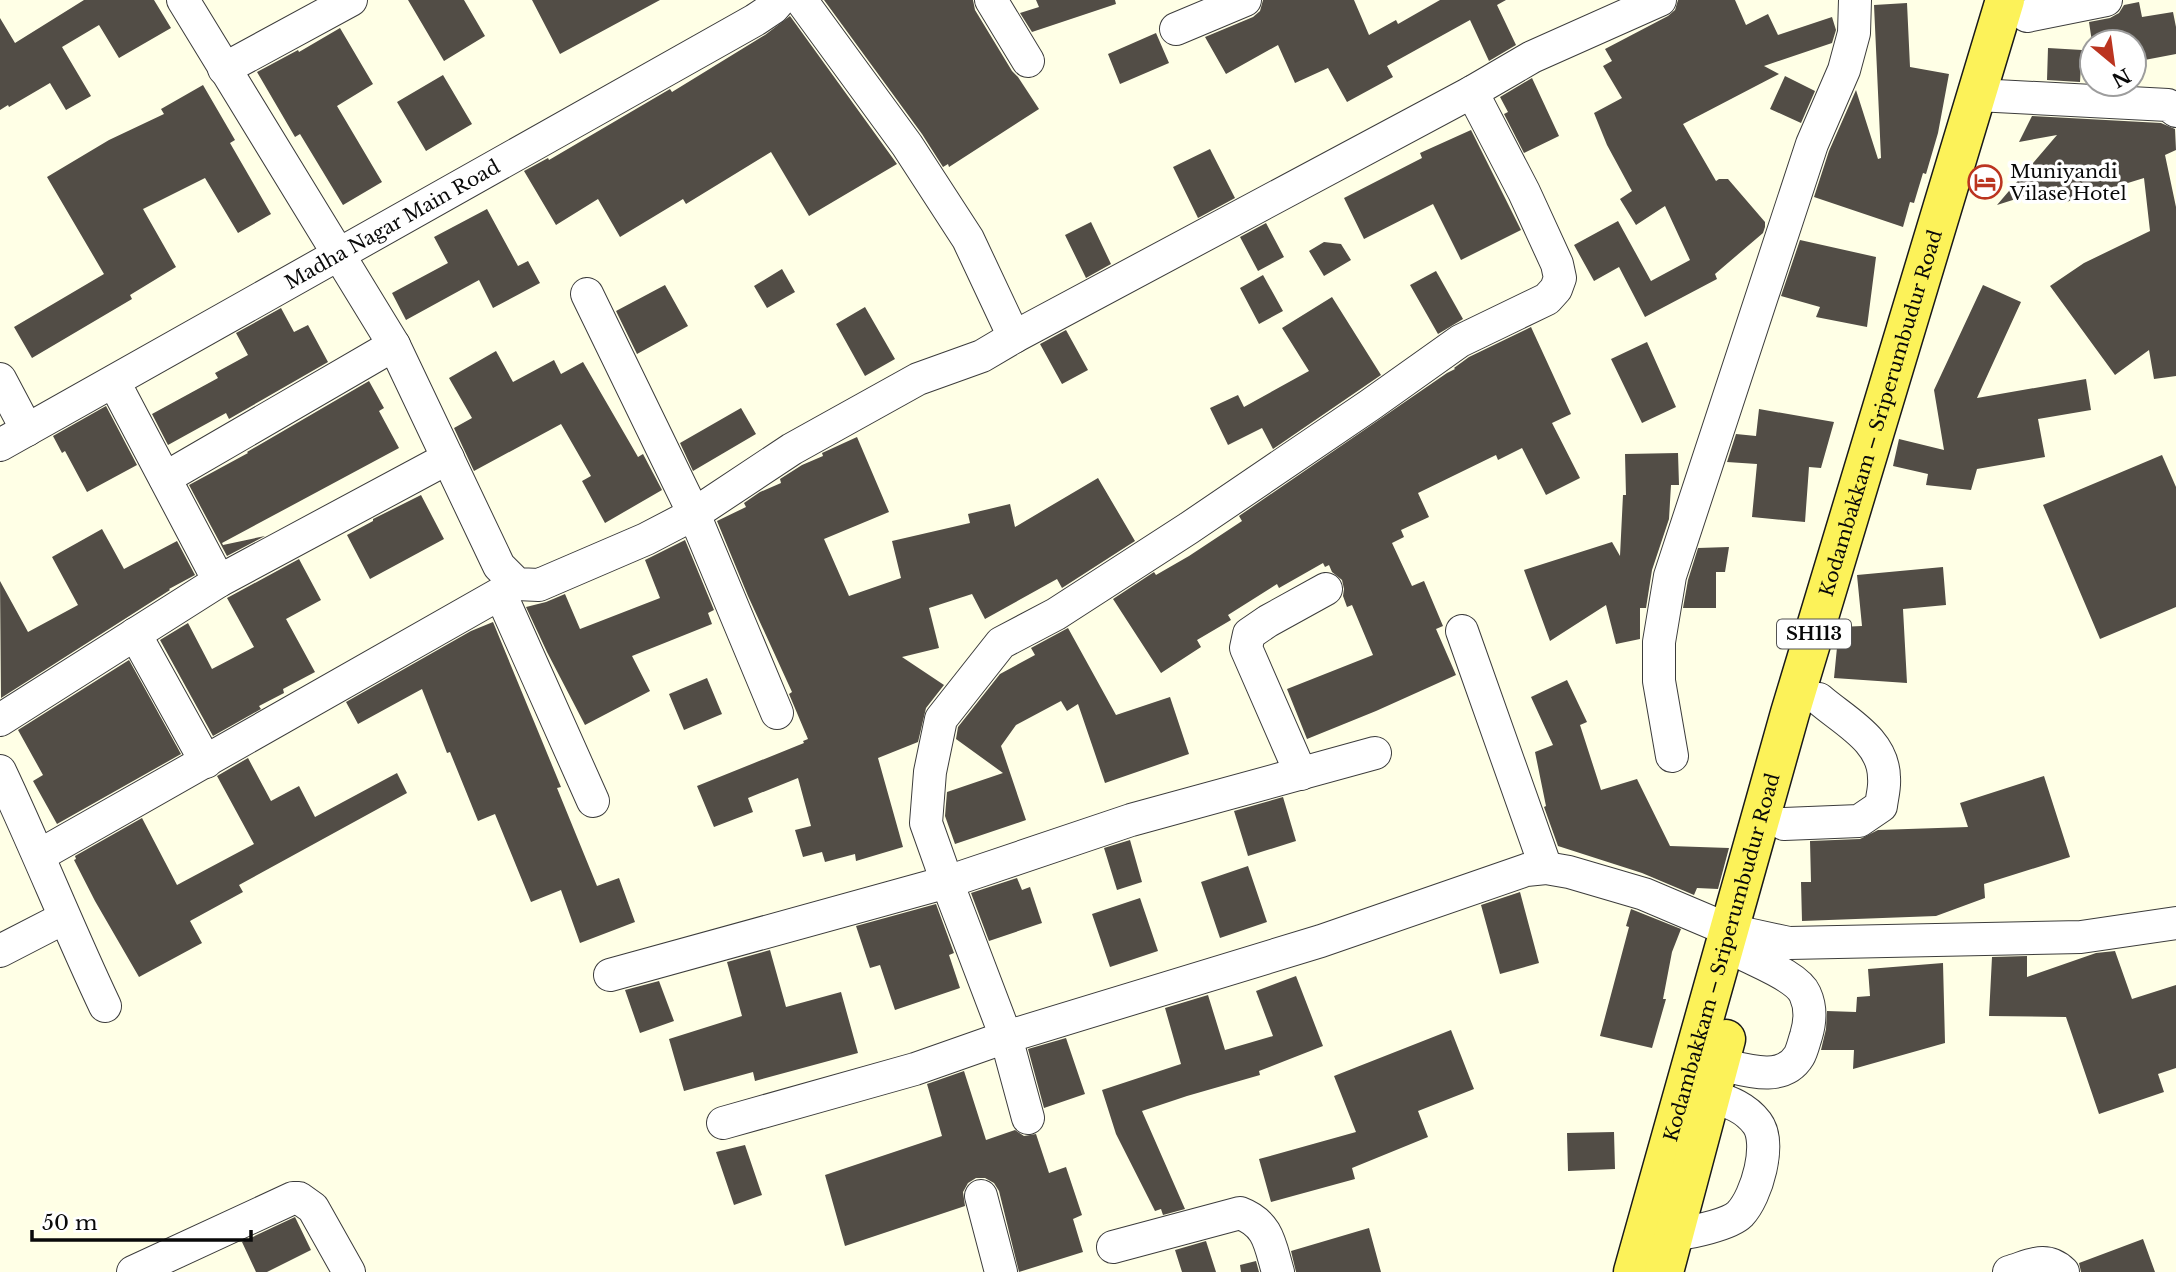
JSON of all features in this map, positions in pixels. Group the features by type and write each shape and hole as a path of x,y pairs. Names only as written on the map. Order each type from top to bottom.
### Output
{"main road":[{"name":"Kodambakkam – Sriperumbudur Road","path":"1664,1272 1715,1080 1794,700 1990,95 2022,5"},
{"name":"Kodambakkam – Sriperumbudur Road","path":"1633,1272 1784,824 1838,624 1860,564 1990,95"}],"street":[{"path":"183,0 394,345 499,566 593,801"},
{"path":"224,69 351,0"},
{"name":"Madha Nagar Main Road","path":"13,438 755,20 780,0"},
{"path":"802,0 907,145 968,239 1014,337"},
{"path":"991,0 1028,61"},
{"path":"1176,29 1245,0"},
{"path":"40,855 509,590 539,585 646,539 694,514 792,449 918,379 982,356 1472,92 1616,9 1660,0"},
{"path":"1672,756 1659,681 1659,642 1670,576 1812,144 1844,70 1854,33 1855,0"},
{"path":"2022,5 2106,0"},
{"path":"1028,1118 1006,1037 926,823 930,772 941,719 1001,643 1056,614 1189,528 1460,341 1547,299 1556,289 1560,278 1557,264 1524,192 1472,92"},
{"path":"1990,95 2168,105 2176,111"},
{"path":"587,294 694,514 777,713"},
{"path":"165,478 394,345"},
{"path":"0,379 13,438"},
{"path":"114,382 219,581"},
{"path":"0,720 219,581 448,458"},
{"path":"1301,774 1246,648 1249,634 1326,589"},
{"path":"1462,631 1546,868"},
{"path":"135,634 206,761"},
{"path":"1784,824 1859,821 1881,806 1885,777 1880,752 1863,734 1819,699"},
{"path":"610,975 947,882 1130,820 1375,753"},
{"path":"0,771 40,855 64,918 104,1006"},
{"path":"723,1123 915,1069 1006,1037 1321,941 1526,870 1546,868 1644,894 1743,941 1805,993 1810,1023 1799,1057 1775,1073 1715,1080"},
{"path":"0,951 64,918"},
{"path":"1743,941 1789,943 2081,937 2176,923"},
{"path":"1674,1235 1699,1231 1739,1215 1755,1191 1758,1180 1763,1142 1758,1124 1715,1080"},
{"path":"981,1196 1001,1272"},
{"path":"133,1272 283,1201 299,1198 313,1208 349,1272"},
{"path":"1114,1247 1240,1213 1253,1217 1262,1225 1278,1272"},
{"path":"2009,1272 2045,1262 2055,1265 2063,1272"}],"building":[{"path":"84,0 154,0 171,28 119,58 99,25 62,47 91,96 66,110 50,83 0,110 0,18 15,43"},
{"path":"408,0 464,0 485,36 444,61"},
{"path":"532,0 660,0 560,54"},
{"path":"824,0 973,0 975,10 1039,109 949,167 948,164 943,167"},
{"path":"1036,0 1115,0 1116,4 1032,32 1020,13 1039,7"},
{"path":"1263,0 1354,0 1369,35 1396,20 1398,24 1440,0 1506,0 1497,5 1516,45 1489,61 1470,20 1387,66 1393,77 1347,102 1328,68 1295,83 1278,45 1226,74 1205,37 1253,17 1260,11"},
{"path":"1678,0 1735,0 1746,25 1768,14 1778,35 1832,17 1836,30 1832,43 1764,66 1779,74 1683,124 1716,181 1728,179 1765,222 1765,227 1763,233 1715,274 1717,279 1645,317 1619,267 1594,281 1574,245 1618,221 1651,281 1690,260 1665,206 1636,225 1620,199 1632,191 1607,145 1594,113 1622,98 1603,66 1612,61 1605,49 1668,16 1675,10"},
{"path":"2139,2 2142,17 2173,12 2176,54 2148,59 2148,28 2090,28 2089,22 2110,18 2119,13 2124,5"},
{"path":"1907,3 1910,67 1949,74 1938,133 1926,174 1923,173 1914,203 1910,202 1903,227 1814,197 1829,151 1856,90 1878,159 1881,158 1874,5"},
{"path":"790,16 897,164 809,216 771,152 686,204 683,199 620,237 598,199 556,225 524,171 548,158 549,160 670,89 672,92 765,35"},
{"path":"340,28 373,84 337,106 382,182 343,205 300,134 295,137 257,72"},
{"path":"1156,33 1169,63 1120,84 1108,54"},
{"path":"2048,48 2078,50 2078,82 2047,80"},
{"path":"443,75 472,124 426,151 397,102"},
{"path":"1785,76 1815,91 1801,123 1770,109"},
{"path":"1532,78 1559,136 1524,153 1504,114 1508,112 1500,97"},
{"path":"203,85 235,140 230,143 271,214 238,233 205,178 143,209 176,267 130,295 132,299 32,358 14,327 104,274 47,177 109,140 164,114 161,109"},
{"path":"2032,116 2161,123 2175,129 2176,150 2165,155 2176,207 2176,376 2154,379 2149,350 2115,375 2050,286 2084,263 2150,231 2144,178 2063,203 2057,186 1997,205 2057,135 2019,142"},
{"path":"1471,130 1521,230 1461,260 1433,204 1364,239 1344,198 1422,158 1420,153"},
{"path":"1210,149 1235,198 1198,218 1173,167"},
{"path":"487,209 518,266 528,261 540,283 493,308 479,280 406,320 392,293 448,263 434,237"},
{"path":"1091,222 1111,264 1086,278 1065,235"},
{"path":"1266,223 1284,257 1258,271 1240,237"},
{"path":"1800,240 1876,257 1867,327 1816,317 1820,307 1781,296"},
{"path":"1324,242 1341,244 1351,260 1324,276 1309,251"},
{"path":"782,269 795,292 767,308 754,286"},
{"path":"1436,271 1463,319 1438,334 1410,285"},
{"path":"1263,275 1283,311 1259,324 1240,288"},
{"path":"665,285 688,326 637,354 616,311"},
{"path":"1983,285 2021,302 1977,398 2086,379 2091,410 2038,419 2045,457 1977,469 1971,490 1926,485 1928,474 1893,466 1899,439 1944,450 1934,390"},
{"path":"1332,297 1381,375 1273,449 1262,428 1228,445 1210,408 1238,395 1244,407 1309,371 1282,328"},
{"path":"865,307 895,359 865,376 836,324"},
{"path":"281,308 294,332 308,325 328,362 229,419 226,413 168,445 152,414 218,378 215,373 248,355 236,333"},
{"path":"1531,327 1571,414 1552,423 1580,478 1546,495 1522,448 1498,460 1496,455 1418,493 1429,517 1401,530 1404,537 1392,543 1412,586 1424,581 1443,626 1436,629 1456,675 1307,739 1287,689 1373,655 1352,605 1347,607 1342,580 1332,572 1329,565 1325,567 1323,563 1279,588 1277,584 1228,615 1231,620 1197,640 1201,647 1161,673 1113,599 1154,572 1156,575 1189,556 1242,521 1239,516 1469,357"},
{"path":"1066,330 1088,370 1062,384 1040,344"},
{"path":"1647,342 1676,407 1642,423 1611,359"},
{"path":"496,351 513,382 554,360 561,374 583,362 638,457 643,454 662,490 605,523 582,481 591,476 561,424 474,471 454,428 472,418 449,378"},
{"path":"369,381 384,408 379,411 399,448 222,543 223,545 265,536 227,556 189,485"},
{"path":"106,406 137,465 87,492 65,451 62,453 53,436"},
{"path":"741,408 756,434 693,471 680,443"},
{"path":"1759,409 1834,422 1821,468 1809,467 1805,522 1752,517 1757,464 1727,462 1736,434 1756,436"},
{"path":"857,437 889,512 824,539 849,596 901,578 892,541 970,523 968,514 1010,504 1015,527 1098,478 1135,541 1062,588 1057,579 985,619 972,594 929,608 939,648 902,657 944,685 926,708 918,742 878,758 903,847 856,861 855,854 825,862 822,852 803,857 795,830 811,826 798,778 748,798 753,812 714,827 697,786 804,743 803,741 808,739 789,694 792,692 717,521 746,507 744,503 781,483 780,479 823,456 822,453"},
{"path":"1678,453 1679,485 1671,485 1669,519 1652,570 1646,608 1640,608 1640,639 1616,644 1606,605 1550,641 1524,570 1612,542 1620,556 1623,495 1626,495 1625,454"},
{"path":"2162,455 2176,487 2176,607 2100,639 2043,505"},
{"path":"421,495 444,539 370,579 347,535"},
{"path":"102,529 124,569 177,541 195,575 1,698 0,581 28,632 78,605 52,557"},
{"path":"685,540 714,610 708,613 712,624 632,656 650,691 585,725 526,607 565,594 580,629 660,598 645,560"},
{"path":"1729,547 1725,572 1716,572 1716,608 1683,608 1698,548"},
{"path":"299,559 321,600 286,619 315,672 283,689 284,693 259,706 261,709 213,736 160,640 188,623 212,669 254,647 227,598"},
{"path":"1943,567 1946,605 1903,609 1907,683 1834,678 1839,627 1862,626 1857,575"},
{"path":"493,622 561,787 557,788 597,886 619,878 635,922 580,943 561,890 531,902 495,814 478,821 422,689 358,724 346,702 471,631"},
{"path":"1068,628 1116,715 1170,697 1189,754 1105,783 1078,704 1067,711 1061,701 1016,725 1001,746 1026,820 955,844 945,816 947,792 1003,773 956,739 958,727 1000,674 1035,655 1031,648"},
{"path":"129,660 181,754 57,824 33,781 43,775 18,730"},
{"path":"707,678 722,714 684,730 669,694"},
{"path":"1567,680 1587,722 1580,725 1601,790 1637,779 1670,846 1729,848 1718,889 1697,888 1694,895 1642,873 1558,846 1544,807 1546,806 1535,752 1553,745 1531,697"},
{"path":"248,758 271,801 299,786 315,817 397,773 407,793 239,885 243,892 190,921 202,943 139,977 95,901 74,860 75,856 142,818 177,885 254,844 217,776"},
{"path":"2044,776 2070,857 1984,884 1985,898 1936,916 1802,921 1801,882 1811,882 1810,841 1860,839 1878,830 1968,827 1960,803"},
{"path":"1283,797 1296,841 1248,856 1234,811"},
{"path":"1130,840 1142,882 1117,890 1104,848"},
{"path":"1248,866 1267,922 1220,938 1201,882"},
{"path":"1017,878 1022,890 1030,887 1042,923 989,941 971,893"},
{"path":"1520,892 1539,963 1500,974 1481,905"},
{"path":"1140,898 1158,951 1110,967 1092,914"},
{"path":"936,904 954,953 949,955 960,988 895,1010 880,965 870,968 856,926"},
{"path":"1631,909 1681,929 1672,952 1663,999 1666,999 1652,1048 1600,1036 1629,927 1626,926"},
{"path":"770,950 786,1007 841,992 858,1053 755,1081 753,1072 684,1091 669,1039 742,1016 727,962"},
{"path":"2115,951 2132,999 2176,985 2176,1068 2158,1074 2164,1092 2099,1114 2066,1017 1989,1016 1992,957 2027,956 2027,977 2096,953"},
{"path":"1943,963 1945,1043 1853,1069 1854,1050 1821,1050 1827,1011 1856,1012 1857,997 1870,996 1868,969"},
{"path":"1296,976 1323,1046 1259,1071 1260,1075 1142,1111 1185,1209 1163,1215 1161,1209 1155,1211 1116,1134 1102,1090 1181,1064 1165,1008 1208,995 1225,1050 1273,1036 1256,991"},
{"path":"659,981 674,1021 640,1033 625,990"},
{"path":"1451,1030 1474,1089 1418,1111 1428,1137 1352,1168 1355,1179 1271,1202 1259,1159 1356,1132 1334,1076"},
{"path":"1066,1038 1085,1094 1044,1108 1028,1049"},
{"path":"964,1071 986,1140 1015,1130 1024,1136 1036,1134 1049,1173 1066,1167 1082,1215 1073,1219 1083,1252 1019,1272 999,1191 994,1183 985,1178 976,1178 968,1183 963,1192 965,1206 845,1246 825,1175 942,1136 927,1084"},
{"path":"1614,1132 1615,1169 1568,1171 1567,1133"},
{"path":"745,1145 762,1195 734,1205 716,1152"},
{"path":"295,1217 311,1250 267,1272 256,1272 242,1242"},
{"path":"1369,1228 1381,1272 1296,1272 1291,1251"},
{"path":"2143,1239 2155,1272 2081,1272 2079,1263"},
{"path":"1206,1241 1216,1272 1182,1272 1175,1250"},
{"path":"1256,1261 1259,1272 1241,1272 1240,1265"}],"place":[{"name":"Muniyandi Vilase Hotel","path":"1985,182"}]}
